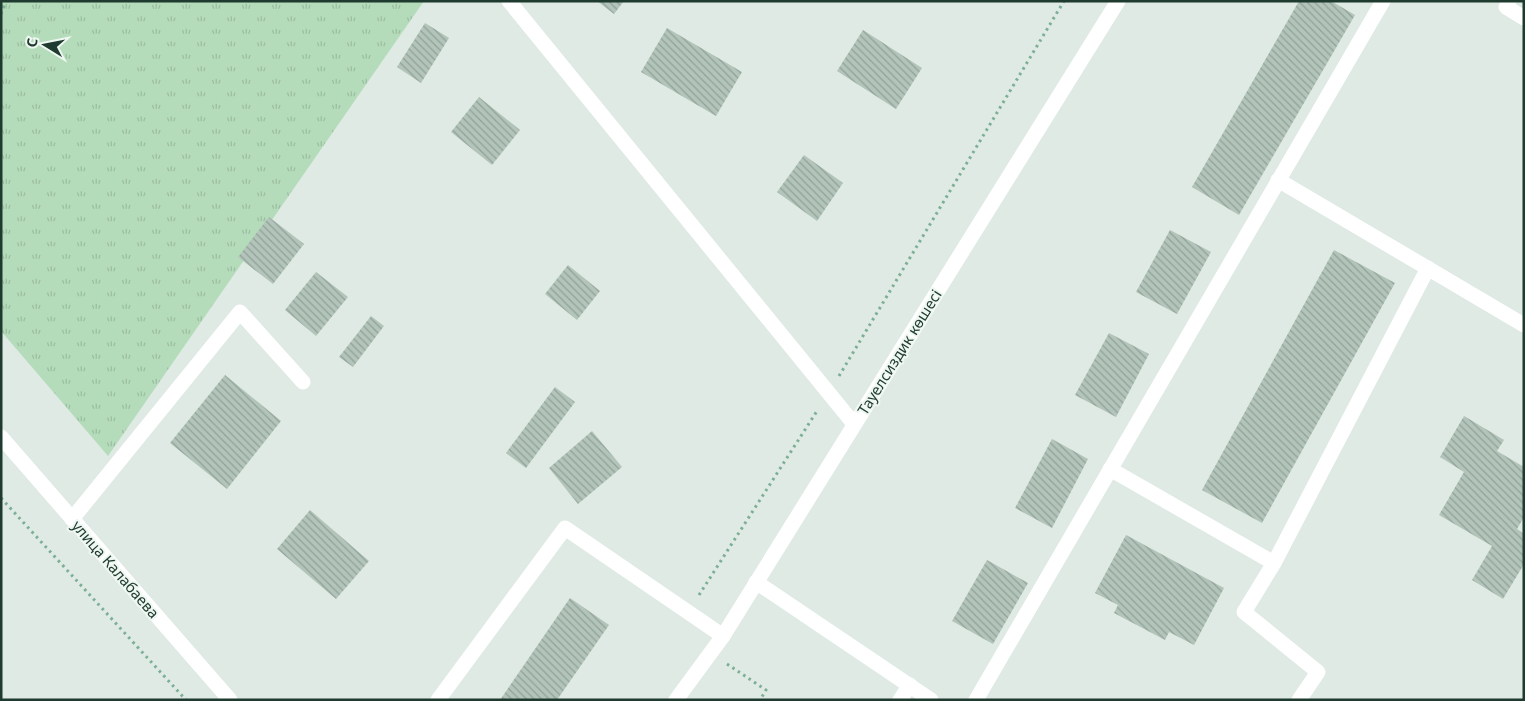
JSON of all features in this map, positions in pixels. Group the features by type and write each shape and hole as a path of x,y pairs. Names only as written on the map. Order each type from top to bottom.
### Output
{"street":[{"path":"509,1 854,424"},
{"name":"Тауелсиздик көшесі","path":"676,700 723,636 1118,1"},
{"path":"976,700 1383,1"},
{"path":"1510,1 1506,7 1524,18"},
{"path":"1278,180 1524,325"},
{"path":"1299,700 1318,672 1244,612 1274,564 1428,268"},
{"path":"72,519 240,312 303,382"},
{"name":"улица Калабаева","path":"1,437 230,700"},
{"path":"1110,469 1274,564"},
{"path":"438,700 565,528 723,636"},
{"path":"756,582 931,700"},
{"path":"900,700 910,685"}],"path":[{"path":"2,12 6,1"},
{"path":"688,612 829,393 1064,1"},
{"path":"1,498 186,700"},
{"path":"710,652 766,690 760,700"}],"green space":[{"path":"1,1 424,1 108,456 1,331"}],"building":[{"path":"597,1 624,1 614,14"},
{"path":"1299,1 1331,1 1355,15 1239,215 1192,187"},
{"path":"425,23 449,38 421,83 397,67"},
{"path":"667,28 742,72 716,116 641,72"},
{"path":"863,30 922,68 896,109 837,71"},
{"path":"479,97 520,130 492,165 451,132"},
{"path":"804,155 843,183 817,221 777,192"},
{"path":"269,217 304,244 273,284 238,257"},
{"path":"1170,230 1211,252 1177,314 1136,292"},
{"path":"1334,250 1395,283 1262,523 1202,490"},
{"path":"568,265 600,291 577,320 545,294"},
{"path":"316,272 348,297 316,336 285,310"},
{"path":"371,316 384,326 353,367 339,357"},
{"path":"1109,333 1149,354 1116,417 1075,395"},
{"path":"225,375 281,421 227,489 170,443"},
{"path":"555,387 575,402 526,468 506,453"},
{"path":"1464,416 1504,440 1497,451 1524,467 1524,517 1517,529 1524,534 1524,564 1503,599 1472,580 1492,546 1439,515 1464,472 1440,457"},
{"path":"592,431 622,467 578,504 549,468"},
{"path":"1052,439 1088,459 1052,528 1015,508"},
{"path":"310,510 369,561 336,599 277,549"},
{"path":"1126,535 1224,588 1194,645 1169,632 1165,640 1114,613 1118,605 1095,593"},
{"path":"987,560 1028,583 993,644 952,621"},
{"path":"570,598 609,625 557,700 500,700"}]}
